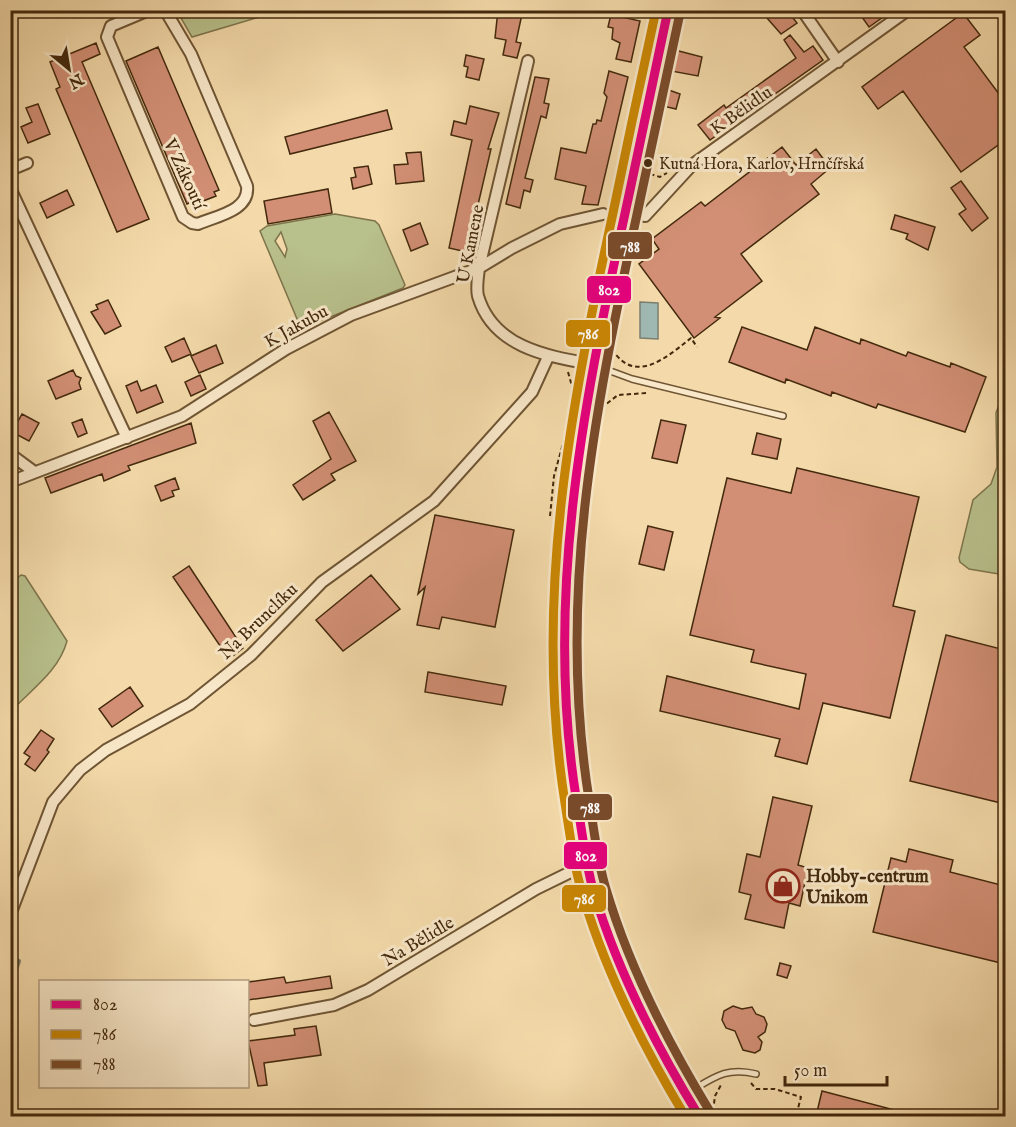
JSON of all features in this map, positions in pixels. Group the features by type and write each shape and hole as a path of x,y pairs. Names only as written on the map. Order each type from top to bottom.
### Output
{"main road":[{"path":"668,10 591,364 570,509 562,641 564,716 576,803 597,902 632,989 699,1116"}],"street":[{"name":"V Zákoutí","path":"149,10 111,26 107,37 183,217 198,224 241,206 247,198 247,186 191,54 165,10"},
{"path":"802,10 837,62"},
{"name":"K Bělidlu","path":"645,216 692,165 908,10"},
{"name":"U Kamene","path":"528,61 479,268 477,294 489,321 514,343 548,357 591,364"},
{"path":"10,170 27,163"},
{"path":"10,188 127,438"},
{"name":"K Jakubu","path":"10,482 33,471 182,416 286,350 351,315 479,268 560,224 603,214"},
{"name":"Na Brunclíku","path":"10,915 13,901 54,802 80,771 106,750 190,704 251,655 322,582 434,501 532,392 548,357"},
{"path":"10,454 33,471"},
{"name":"Na Bělidle","path":"254,1020 334,1005 368,990 536,889 589,863"}],"lane":[{"path":"591,364 632,379 783,416"},
{"path":"686,1095 717,1076 738,1069 756,1074"}],"path":[{"path":"599,411 603,404 618,395 653,394"},
{"path":"604,869 623,927"},
{"path":"713,1116 715,1096 724,1083 717,1076"},
{"path":"745,1080 756,1089 775,1089 801,1096 796,1116"},
{"path":"797,1111 808,1114"}],"green space":[{"path":"177,11 280,11 192,37"},
{"path":"335,214 375,221 379,225 405,285 403,288 305,327 300,326 260,231 267,226","holes":["281,232 287,249 285,257 275,241"]},
{"path":"1005,389 1006,575 969,569 960,562 959,558 973,500 991,484 997,467 996,413"},
{"path":"21,575 25,576 67,641 58,662 51,671 11,711 11,583"}],"water":[{"path":"640,302 658,303 658,339 640,338"}],"building":[{"path":"498,10 522,14 516,42 521,43 517,58 503,55 506,40 495,38"},
{"path":"612,10 623,12 622,17 640,21 631,62 616,59 620,43 612,39 613,28 608,27"},
{"path":"776,10 787,10 797,23 781,34 767,18"},
{"path":"857,10 893,10 869,27"},
{"path":"963,13 980,35 964,47 1005,102 1005,140 961,172 903,91 878,109 862,87"},
{"path":"790,35 804,52 813,46 823,60 710,140 698,125 724,105 726,108 796,58 784,40"},
{"path":"96,43 100,54 82,62 149,219 117,232 56,89 60,87 50,62"},
{"path":"158,47 219,190 214,192 216,196 198,203 196,200 187,204 126,61"},
{"path":"675,50 702,57 698,76 671,71"},
{"path":"466,55 484,59 479,80 466,77 468,67 464,66"},
{"path":"609,71 628,77 598,205 582,204 586,186 555,179 561,148 586,153 593,124 596,124 597,120 601,121 607,97 604,93"},
{"path":"535,77 549,79 544,103 549,104 546,118 541,116 525,178 533,180 530,192 524,190 520,208 506,204"},
{"path":"666,89 680,94 676,109 663,106"},
{"path":"38,104 50,134 28,143 21,127 32,122 26,108"},
{"path":"470,106 499,113 488,149 491,149 467,252 449,248 472,140 451,135 454,121 466,124"},
{"path":"387,110 392,129 290,154 285,137"},
{"path":"782,147 796,165 816,149 830,168 811,184 819,194 741,254 762,281 715,317 720,318 694,338 639,264 659,249 652,239 701,202 705,206"},
{"path":"421,152 424,181 396,184 394,165 408,164 406,153"},
{"path":"368,166 372,184 353,189 351,178 356,177 354,168"},
{"path":"961,181 988,218 972,231 959,214 966,209 951,188"},
{"path":"328,189 332,213 268,224 264,201"},
{"path":"67,190 74,205 47,218 40,203"},
{"path":"895,215 935,227 928,250 906,239 908,234 891,229"},
{"path":"420,223 428,244 411,251 403,230"},
{"path":"108,300 121,326 105,334 91,312 98,309 96,305"},
{"path":"742,327 807,350 815,327 860,344 861,339 906,356 908,352 950,367 951,363 986,377 965,432 878,404 876,408 832,392 831,396 786,379 785,383 729,362"},
{"path":"184,338 191,354 172,362 165,347"},
{"path":"216,345 223,363 199,373 191,356"},
{"path":"73,370 76,376 81,378 79,383 81,389 56,399 48,381"},
{"path":"200,375 206,389 191,396 185,382"},
{"path":"137,381 141,391 156,385 163,402 137,413 126,386"},
{"path":"329,412 356,461 331,474 335,480 303,500 293,485 331,459 313,421"},
{"path":"22,414 39,423 29,441 12,432"},
{"path":"82,419 87,433 78,437 72,423"},
{"path":"661,420 686,425 677,463 652,458"},
{"path":"191,423 196,443 128,466 130,470 104,481 102,474 51,493 45,478"},
{"path":"757,433 781,439 777,459 752,454"},
{"path":"797,468 919,497 893,606 915,611 890,718 823,703 807,764 775,756 780,739 660,711 667,676 799,709 806,674 751,662 754,650 690,635 727,478 791,493"},
{"path":"175,478 179,489 172,491 174,496 161,501 155,486"},
{"path":"435,515 514,530 495,627 442,617 439,629 417,625 425,587 418,594"},
{"path":"648,526 673,532 664,570 639,564"},
{"path":"189,566 243,648 229,659 173,577"},
{"path":"371,575 400,609 343,651 316,620"},
{"path":"946,635 1005,650 1005,804 910,781"},
{"path":"428,672 506,686 502,705 425,692"},
{"path":"130,687 143,706 112,727 99,709"},
{"path":"41,730 54,739 47,750 49,752 35,771 25,764 30,757 24,753"},
{"path":"773,797 812,806 798,865 808,868 800,906 789,903 784,928 745,919 751,895 739,892 747,854 760,857"},
{"path":"909,849 953,860 950,872 1005,886 1005,964 873,932 891,858 906,862"},
{"path":"780,963 791,966 787,978 777,975"},
{"path":"330,976 332,988 249,1000 249,982 284,977 286,983"},
{"path":"733,1006 742,1009 752,1007 756,1014 764,1017 767,1024 765,1032 758,1037 762,1042 760,1050 755,1053 743,1050 735,1031 726,1028 722,1020 724,1011"},
{"path":"316,1026 321,1055 264,1063 267,1085 258,1086 249,1041 295,1035 294,1029"},
{"path":"822,1091 906,1113 906,1116 816,1116"}],"waterway":[{"path":"10,988 19,961"}],"transit line":[{"name":"786","path":"656,10 597,287 570,433 555,579 553,653 556,728 565,803 581,887 593,927 615,983 655,1064 685,1116"},
{"name":"802","path":"668,10 594,362 582,434 566,579 567,724 576,797 594,893 614,951 639,1008 699,1116"},
{"name":"788","path":"680,13 606,363 594,435 579,579 577,652 580,725 589,799 606,889 626,947 650,1003 709,1110"}],"place":[{"name":"Kutná Hora, Karlov, Hrnčířská","path":"648,163"},
{"name":"Hobby-centrum Unikom","path":"783,886"}]}
